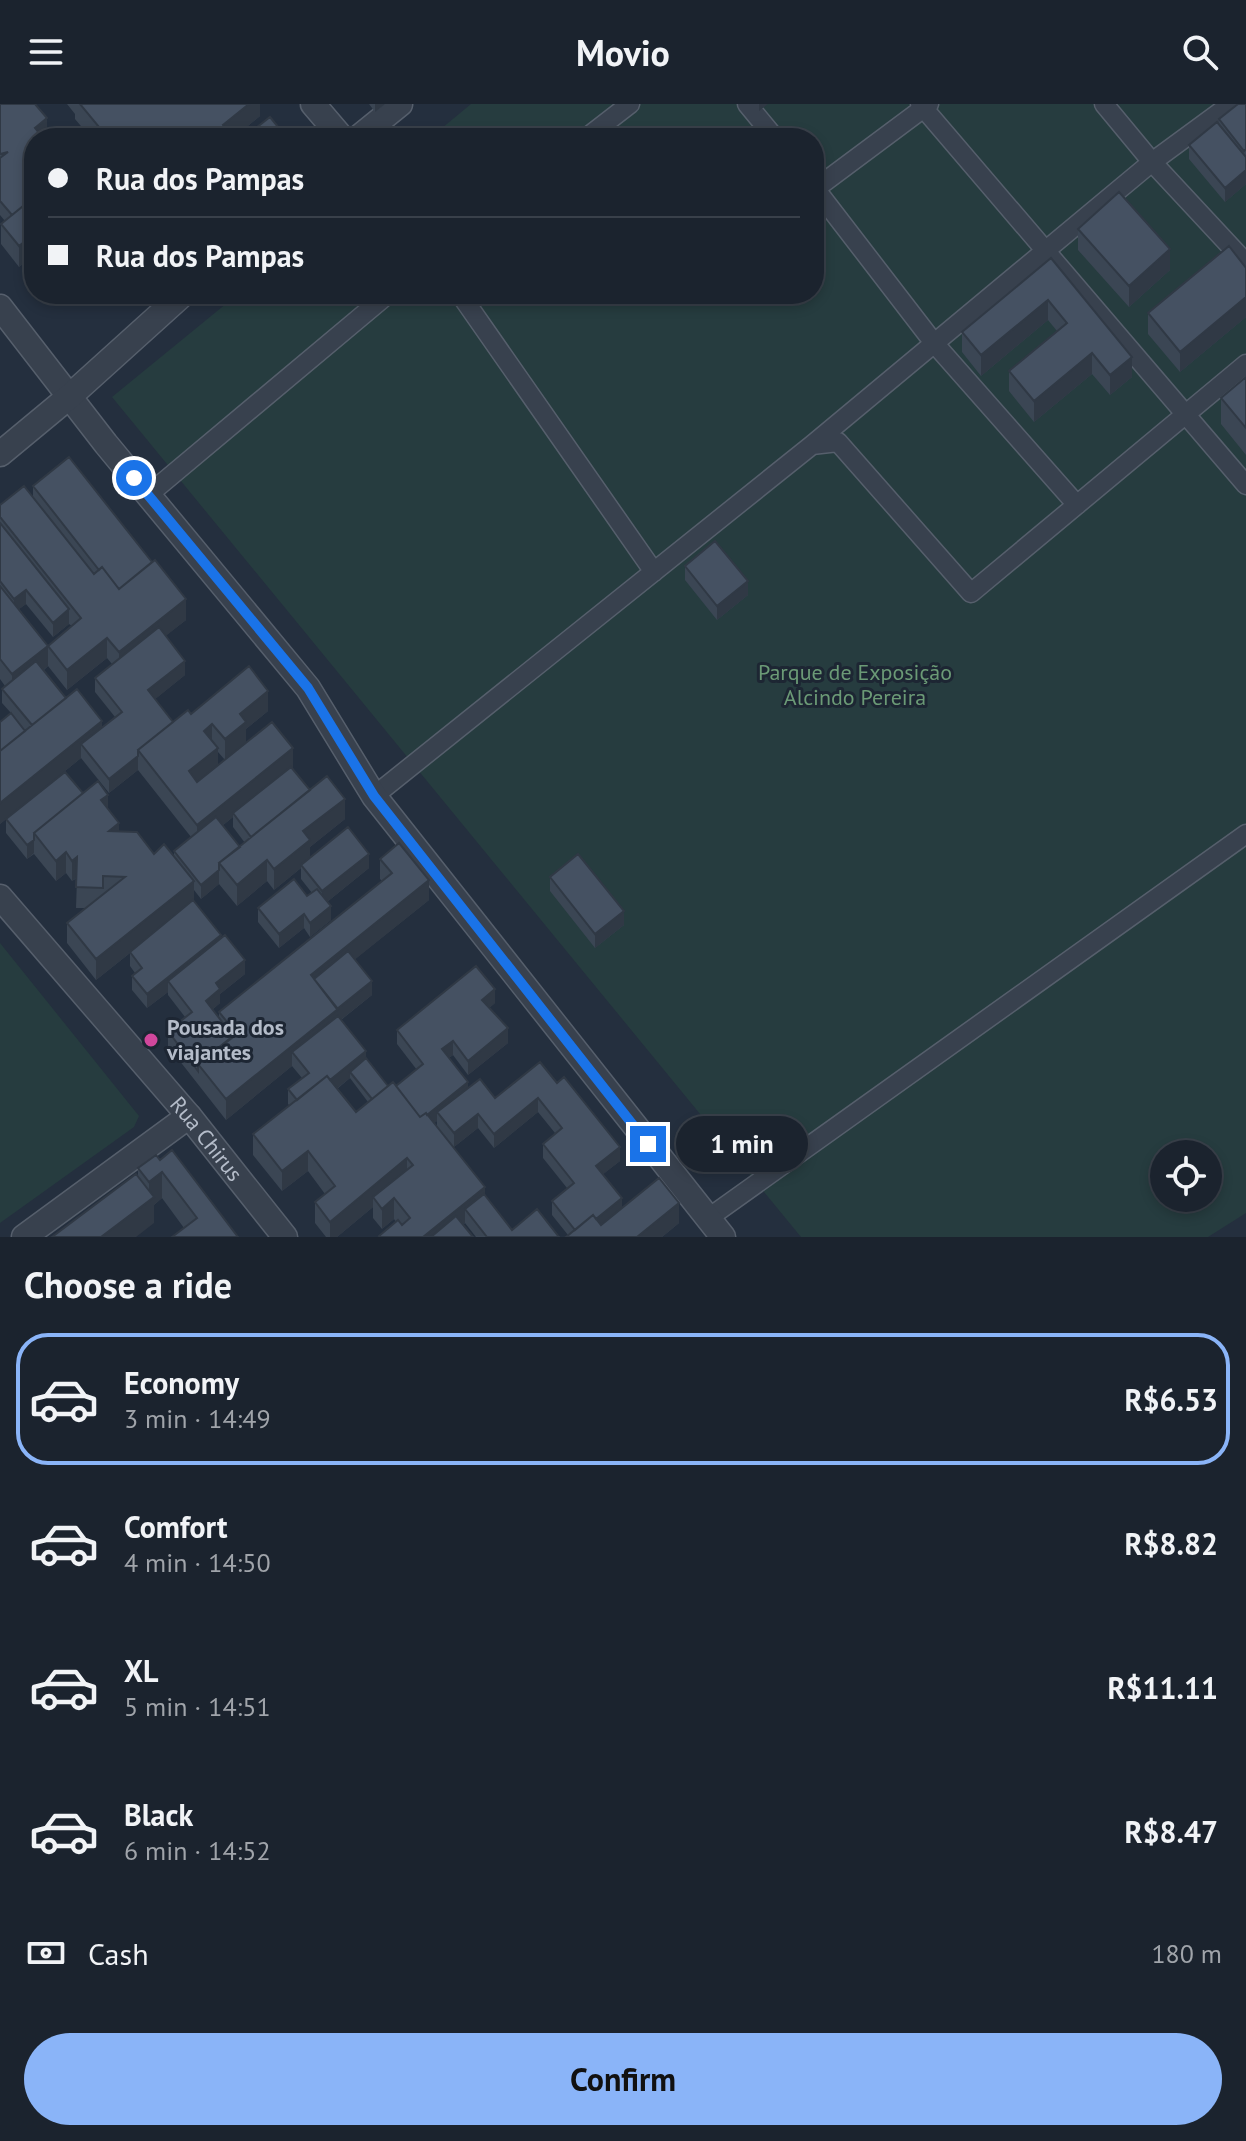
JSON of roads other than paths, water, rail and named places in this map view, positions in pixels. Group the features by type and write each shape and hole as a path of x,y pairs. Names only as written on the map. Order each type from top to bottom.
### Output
{"street":[{"path":"313,104 333,128"},
{"path":"370,128 400,104"},
{"path":"599,128 630,104"},
{"path":"747,104 767,128"},
{"path":"1104,104 1152,162 1246,263"},
{"path":"374,796 812,445 1152,162 1231,104"},
{"path":"824,181 925,105 1246,485"},
{"path":"824,200 934,343 1077,505"},
{"path":"0,454 172,304"},
{"path":"148,495 376,304"},
{"path":"467,304 654,572"},
{"path":"0,307 148,495 308,688 374,796 715,1228 1246,834"},
{"path":"812,445 838,442 971,593 1246,364"},
{"name":"Rua Chirus","path":"0,897 189,1116 285,1237"},
{"path":"24,1237 189,1116"}],"place":[{"name":"Pousada dos viajantes","path":"151,1040"}],"park label":[{"name":"Parque de Exposição Alcindo Pereira","path":"855,684"}]}
